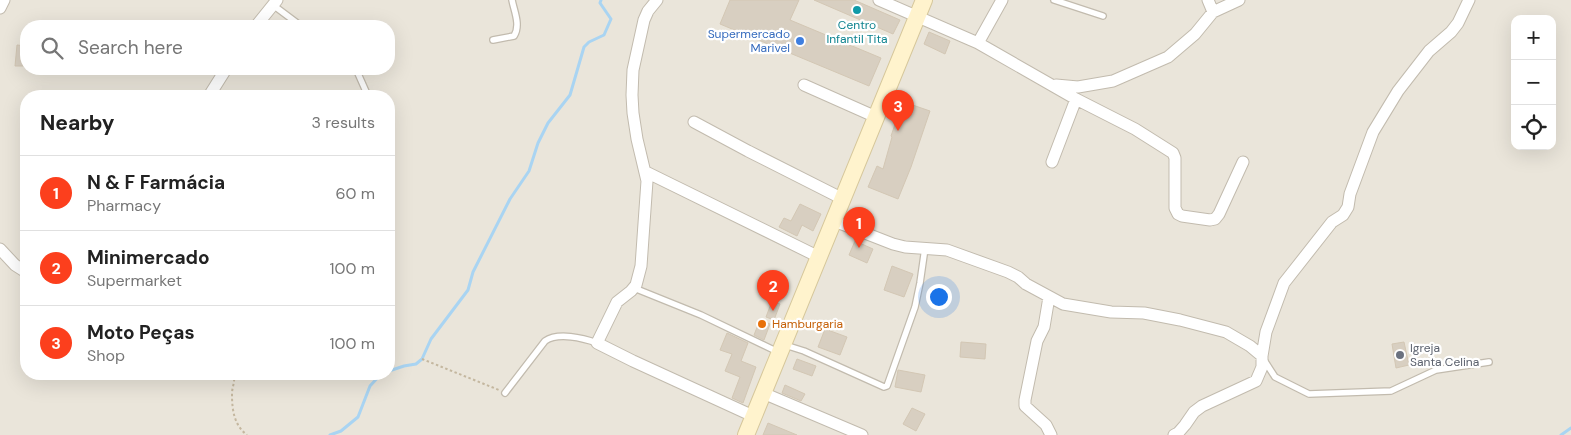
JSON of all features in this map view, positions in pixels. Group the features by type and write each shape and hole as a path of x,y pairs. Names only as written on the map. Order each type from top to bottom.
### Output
{"main road":[{"path":"746,435 924,0"}],"street":[{"path":"0,8 4,0"},
{"path":"657,0 648,11 644,20 633,70 632,87 635,130 647,181 641,266 634,288 617,302 597,343 754,416"},
{"path":"879,0 978,43 1076,99 1135,129 1173,153 1175,158 1175,208 1178,214 1182,216 1215,219 1243,162"},
{"path":"978,43 1002,0"},
{"path":"1208,0 1213,12"},
{"path":"1054,85 1078,87 1113,81 1168,57 1195,34 1213,12 1240,0"},
{"path":"1177,434 1194,412 1202,406 1256,381 1262,367 1266,332 1284,283 1332,222 1343,215 1348,207 1350,194 1373,132 1398,91 1429,51 1451,32 1458,23 1469,0"},
{"path":"261,20 275,2"},
{"path":"213,90 222,75"},
{"path":"804,85 876,117"},
{"path":"1052,162 1076,99"},
{"path":"694,122 842,199"},
{"path":"646,172 819,257"},
{"path":"834,221 893,244 905,247 947,250 1008,272 1063,304 1111,312 1144,312 1226,332 1250,346 1262,356"},
{"path":"0,249 20,268"},
{"path":"1048,297 1044,327 1037,341 1025,406 1046,425 1051,435"},
{"path":"763,393 862,435"}],"lane":[{"path":"493,40 514,36 517,32 518,25 512,0"},
{"path":"1054,0 1103,16"},
{"path":"275,2 294,20"},
{"path":"359,75 365,90"},
{"path":"634,288 781,349 804,351 884,387 887,386 915,307 925,248"},
{"path":"505,393 545,341 550,338 565,337 597,343"},
{"path":"1262,356 1275,376 1310,394 1390,391 1436,370 1489,362"}],"path":[{"path":"422,359 505,393"},
{"path":"235,380 232,395 235,422 241,431 247,435"}],"shaded area":[{"path":"0,0 1571,0 1571,435 0,435"}],"building":[{"name":"Supermercado Marivel","path":"730,0 799,0 790,20 881,58 869,86 720,24"},
{"name":"Centro Infantil Tita","path":"814,0 854,0 900,20 893,34"},
{"path":"929,32 950,41 945,54 924,44"},
{"path":"17,45 20,45 20,66 15,66"},
{"path":"901,101 930,111 898,199 868,187 877,166 883,169"},
{"path":"800,204 821,214 813,231 802,225 797,236 779,227 784,218 791,221"},
{"path":"855,241 873,249 867,263 849,255"},
{"path":"892,266 913,274 904,297 884,290"},
{"path":"772,301 780,304 774,320 766,317"},
{"path":"760,320 770,324 764,340 754,335"},
{"path":"825,329 847,337 840,355 818,347"},
{"path":"727,333 748,343 741,361 756,367 743,403 732,398 740,377 725,371 732,354 720,350"},
{"path":"961,342 986,344 985,359 960,357"},
{"name":"Igreja Santa Celina","path":"1404,342 1409,365 1396,368 1392,344"},
{"path":"797,359 816,366 812,376 793,369"},
{"path":"898,370 925,375 921,392 895,387"},
{"path":"785,385 805,394 801,401 782,393"},
{"path":"912,408 925,414 916,431 903,424"},
{"path":"768,423 797,435 763,435"}],"waterway":[{"path":"395,369 416,364 422,359 431,339 468,290 473,272 510,199 529,171 538,143 548,123 570,95 584,47 589,42 604,35 611,19 600,3 601,0"},
{"path":"330,435 341,431 358,417 370,386 376,380"},
{"path":"1561,435 1571,428"}],"place":[{"name":"Centro Infantil Tita","path":"857,10"},
{"name":"Supermercado Marivel","path":"800,41"},
{"name":"Moto Peças","path":"898,131"},
{"name":"N & F Farmácia","path":"859,248"},
{"name":"Minimercado","path":"773,311"},
{"name":"Hamburgaria","path":"762,324"},
{"name":"Igreja Santa Celina","path":"1400,355"}]}
